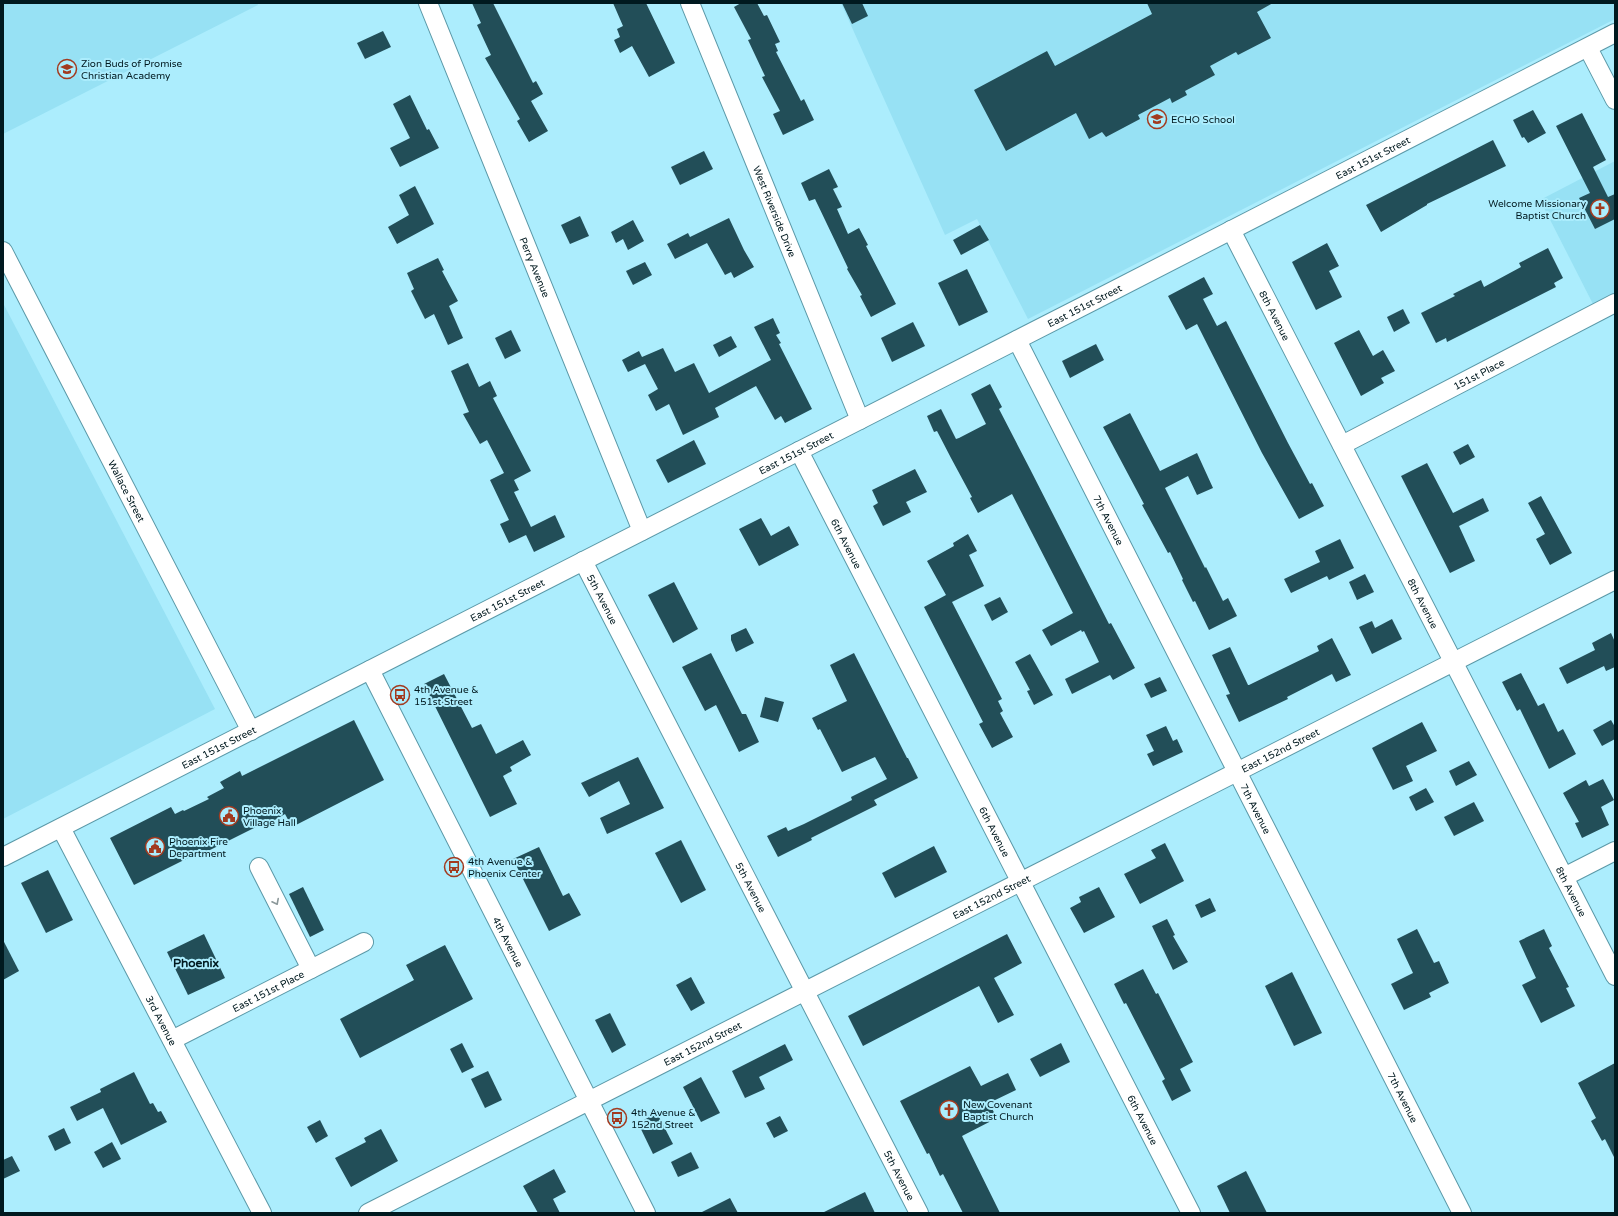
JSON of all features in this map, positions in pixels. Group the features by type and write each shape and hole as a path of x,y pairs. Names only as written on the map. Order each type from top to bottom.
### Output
{"street":[{"name":"Perry Avenue","path":"428,3 642,531"},
{"name":"West Riverside Drive","path":"690,3 860,420"},
{"name":"East 151st Street","path":"3,857 1615,34"},
{"path":"1588,48 1615,100"},
{"name":"8th Avenue","path":"1231,230 1615,976"},
{"name":"Wallace Street","path":"3,250 251,731"},
{"name":"151st Place","path":"1342,444 1615,303"},
{"name":"7th Avenue","path":"1017,340 1462,1213"},
{"name":"6th Avenue","path":"799,451 1191,1213"},
{"name":"5th Avenue","path":"583,561 919,1213"},
{"name":"East 152nd Street","path":"368,1213 1615,580"},
{"name":"4th Avenue","path":"370,670 646,1213"},
{"name":"3rd Avenue","path":"62,828 262,1213"},
{"path":"1564,877 1615,850"},
{"path":"259,867 311,969"},
{"name":"East 151st Place","path":"172,1040 364,942"}],"shaded area":[{"name":"Zion Buds of Promise Christian Academy","path":"3,3 257,3 258,5 3,134"},
{"name":"ECHO School","path":"841,3 1615,3 1615,19 1028,319 977,219 945,235"},
{"path":"1615,161 1615,295 1594,306 1540,200"},
{"path":"3,303 215,709 3,819"}],"building":[{"path":"472,3 493,3 533,83 536,81 543,94 531,101 548,131 529,142 517,121 520,119 485,58 491,55 477,25 481,23"},
{"path":"613,3 646,3 675,63 649,77 632,46 620,53 614,40 620,37 617,29 623,26"},
{"path":"741,3 757,3 764,16 767,15 780,42 775,44 778,51 776,52 801,101 804,99 814,120 783,135 773,114 780,111 762,77 765,76 748,40 751,39 734,7"},
{"path":"842,3 862,3 868,16 852,24"},
{"path":"1147,3 1273,3 1257,12 1271,38 1238,55 1236,52 1210,66 1215,75 1185,91 1187,95 1172,103 1170,98 1138,115 1140,119 1106,137 1102,132 1089,139 1076,113 1006,151 974,90 1047,51 1055,66 1152,14"},
{"path":"383,31 391,47 365,59 357,43"},
{"path":"410,95 427,130 429,129 439,148 400,167 390,148 410,138 393,104"},
{"path":"1533,110 1546,133 1528,143 1524,137 1522,138 1513,120"},
{"path":"1582,113 1606,160 1593,167 1608,197 1615,194 1615,219 1595,229 1579,198 1590,193 1556,126"},
{"path":"1493,140 1506,166 1427,204 1381,232 1366,205"},
{"path":"704,151 713,169 680,185 671,167"},
{"path":"829,169 838,187 833,189 842,207 837,209 848,234 859,228 868,245 866,246 896,304 871,317 860,296 862,295 847,269 848,268 815,199 809,201 801,183"},
{"path":"415,186 434,224 397,244 388,227 409,215 399,195"},
{"path":"580,216 589,236 570,244 561,225"},
{"path":"729,218 754,267 734,278 731,272 725,275 707,243 675,259 667,244 688,233 690,237"},
{"path":"633,220 644,241 628,250 623,239 616,243 611,232"},
{"path":"980,225 989,240 961,255 953,240"},
{"path":"1327,243 1339,266 1329,271 1342,297 1316,310 1292,262"},
{"path":"1548,248 1563,278 1554,283 1556,287 1447,342 1446,338 1436,343 1421,313 1455,296 1453,294 1481,280 1484,287 1521,267 1519,263"},
{"path":"438,258 444,270 442,271 458,301 449,306 463,338 448,345 434,314 425,319 411,291 414,289 407,273"},
{"path":"645,262 652,275 633,285 626,271"},
{"path":"967,269 988,312 959,326 938,283"},
{"path":"1204,277 1213,294 1203,299 1217,326 1226,321 1288,443 1310,484 1312,483 1324,506 1299,519 1262,453 1197,324 1186,330 1168,296"},
{"path":"1403,309 1410,323 1394,332 1387,317"},
{"path":"773,318 780,333 776,335 781,343 779,344 812,409 785,423 781,416 775,420 756,386 715,408 719,417 683,435 669,404 656,411 648,395 658,389 645,364 628,372 622,360 639,351 642,357 663,348 675,372 694,363 709,393 771,360 754,327"},
{"path":"913,322 925,346 892,362 881,338"},
{"path":"511,330 521,351 505,359 495,338"},
{"path":"1359,330 1373,356 1383,350 1395,371 1381,378 1384,383 1361,396 1334,343"},
{"path":"731,336 737,347 719,357 713,345"},
{"path":"1096,344 1104,360 1070,378 1062,361"},
{"path":"468,363 479,387 490,381 497,396 493,398 531,471 514,480 519,490 514,492 531,527 555,515 565,537 534,552 526,535 509,543 500,524 509,520 490,480 504,473 487,440 480,444 463,414 469,412 451,371"},
{"path":"990,384 1002,407 999,409 1109,624 1111,623 1135,668 1113,680 1110,675 1072,694 1065,679 1099,662 1084,631 1082,632 1081,630 1051,646 1042,630 1073,613 1012,494 978,513 970,498 972,497 937,431 934,432 927,416 941,409 956,439 959,438 986,424 971,394"},
{"path":"1130,413 1160,471 1197,453 1213,488 1197,495 1188,476 1165,488 1223,601 1228,598 1237,616 1209,630 1195,601 1193,602 1182,580 1183,579 1170,552 1168,553 1142,505 1144,504 1103,427"},
{"path":"694,440 706,464 668,483 656,460"},
{"path":"1468,444 1475,457 1460,465 1453,452"},
{"path":"1427,463 1453,513 1483,498 1489,511 1459,526 1475,561 1450,573 1401,476"},
{"path":"915,469 927,492 906,502 911,512 883,526 873,506 878,503 872,490"},
{"path":"1541,496 1572,553 1550,565 1536,539 1545,534 1528,503"},
{"path":"761,518 771,536 789,526 799,545 759,566 739,529"},
{"path":"968,534 977,551 969,555 984,586 952,602 1002,699 998,701 1003,711 1000,713 1013,737 992,748 979,724 983,722 924,607 946,595 927,561 954,546 953,543"},
{"path":"1340,539 1354,568 1329,580 1327,576 1291,593 1284,579 1320,562 1315,551"},
{"path":"1365,574 1374,592 1357,600 1349,582"},
{"path":"674,582 698,629 673,643 648,595"},
{"path":"1000,597 1008,612 992,621 984,605"},
{"path":"1392,619 1402,639 1372,654 1359,627 1372,621 1375,628"},
{"path":"746,628 754,643 736,652 731,640 731,635"},
{"path":"1611,633 1615,642 1615,667 1606,671 1604,666 1567,684 1559,668 1595,650 1592,643"},
{"path":"1332,638 1351,675 1336,682 1332,674 1287,697 1288,699 1239,722 1226,695 1230,694 1212,655 1230,647 1249,685 1319,651 1317,646"},
{"path":"711,653 742,714 746,714 759,742 739,752 716,705 705,711 682,667"},
{"path":"854,653 918,778 874,800 877,805 811,838 812,840 778,857 767,836 786,827 788,831 804,824 852,800 851,797 887,779 875,757 842,772 820,729 818,730 812,718 847,701 830,665"},
{"path":"1030,654 1053,695 1034,705 1027,691 1030,690 1015,662"},
{"path":"1521,673 1538,706 1544,703 1558,732 1563,729 1576,754 1549,769 1520,709 1517,711 1502,682"},
{"path":"444,674 472,728 481,724 496,754 523,740 531,755 510,767 512,771 503,776 517,804 490,817 424,684"},
{"path":"1160,677 1167,691 1151,698 1144,684"},
{"path":"765,697 784,702 778,722 760,717"},
{"path":"354,720 384,780 292,827 285,814 261,828 260,825 206,852 204,850 134,885 110,838 171,807 175,814 209,799 207,797 224,788 220,782 240,771 242,776"},
{"path":"1611,720 1615,727 1615,739 1602,746 1593,730"},
{"path":"1422,722 1437,751 1406,766 1413,781 1393,790 1372,748"},
{"path":"1166,726 1173,741 1177,739 1183,752 1153,766 1147,754 1154,751 1146,735"},
{"path":"638,757 664,808 607,834 600,818 630,804 619,781 589,797 581,783"},
{"path":"1469,761 1477,775 1456,786 1449,771"},
{"path":"1603,779 1614,800 1601,807 1609,825 1582,838 1575,823 1579,822 1563,793 1586,780 1589,786"},
{"path":"1426,788 1434,802 1416,811 1409,797"},
{"path":"1474,802 1484,821 1454,836 1444,817"},
{"path":"681,840 706,890 681,903 655,853"},
{"path":"1165,843 1184,881 1140,904 1124,874 1156,858 1151,850"},
{"path":"934,846 947,872 895,898 882,873"},
{"path":"539,847 563,896 569,893 581,915 549,931 513,859"},
{"path":"48,870 73,920 46,933 21,883"},
{"path":"303,887 324,930 310,937 289,894"},
{"path":"1099,887 1115,917 1084,933 1070,908 1081,902 1079,897"},
{"path":"1210,898 1216,911 1201,918 1195,905"},
{"path":"1167,919 1175,935 1173,936 1188,962 1173,970 1152,926"},
{"path":"1417,929 1434,963 1439,961 1449,983 1429,993 1431,997 1404,1010 1391,984 1413,973 1397,939"},
{"path":"1544,929 1552,946 1549,948 1569,987 1566,988 1575,1006 1541,1023 1522,985 1536,978 1519,941"},
{"path":"204,934 225,978 188,995 167,952"},
{"path":"1007,934 1022,963 994,978 1014,1015 998,1023 979,986 863,1046 848,1016"},
{"path":"3,940 19,971 3,980"},
{"path":"445,945 473,999 360,1058 340,1019 414,980 406,965"},
{"path":"1143,969 1156,994 1158,993 1193,1062 1180,1069 1191,1091 1172,1101 1162,1081 1165,1079 1126,1003 1124,1004 1114,984"},
{"path":"1292,972 1322,1033 1294,1046 1265,986"},
{"path":"691,977 705,1003 691,1011 676,985"},
{"path":"610,1013 626,1045 612,1053 595,1020"},
{"path":"462,1043 474,1067 462,1073 450,1049"},
{"path":"1061,1043 1070,1062 1040,1077 1030,1059"},
{"path":"785,1044 793,1060 759,1077 765,1089 745,1098 732,1071"},
{"path":"1615,1063 1615,1159 1605,1139 1602,1141 1591,1121 1596,1118 1578,1083"},
{"path":"970,1066 981,1086 1008,1073 1016,1090 989,1103 997,1118 962,1136 1000,1213 963,1213 943,1174 940,1176 929,1153 927,1154 900,1101"},
{"path":"488,1071 502,1100 485,1108 471,1079"},
{"path":"134,1072 150,1104 153,1103 158,1112 161,1111 167,1122 121,1145 103,1108 77,1121 70,1107 101,1092 100,1089"},
{"path":"701,1077 720,1113 701,1122 683,1087"},
{"path":"657,1113 673,1144 653,1154 638,1123"},
{"path":"780,1116 788,1131 774,1138 766,1123"},
{"path":"320,1120 328,1136 316,1143 307,1127"},
{"path":"64,1128 71,1143 55,1151 48,1136"},
{"path":"381,1129 398,1161 351,1187 335,1158 366,1142 364,1138"},
{"path":"112,1142 121,1159 103,1168 94,1152"},
{"path":"691,1152 699,1168 678,1177 671,1162"},
{"path":"12,1156 20,1171 3,1179 3,1160"},
{"path":"554,1169 566,1192 553,1199 560,1213 538,1213 523,1186"},
{"path":"1246,1171 1267,1213 1230,1213 1217,1186"},
{"path":"865,1192 875,1213 822,1213"},
{"path":"730,1198 738,1213 700,1213"}],"place":[{"name":"Zion Buds of Promise Christian Academy","path":"67,69"},
{"name":"ECHO School","path":"1157,119"},
{"name":"Welcome Missionary Baptist Church","path":"1600,209"},
{"name":"4th Avenue & 151st Street","path":"400,695"},
{"name":"Phoenix Village Hall","path":"229,816"},
{"name":"Phoenix Fire Department","path":"155,847"},
{"name":"4th Avenue & Phoenix Center","path":"454,867"},
{"name":"New Covenant Baptist Church","path":"949,1110"},
{"name":"4th Avenue & 152nd Street","path":"617,1118"}],"district":[{"name":"Phoenix","path":"196,963"}]}
